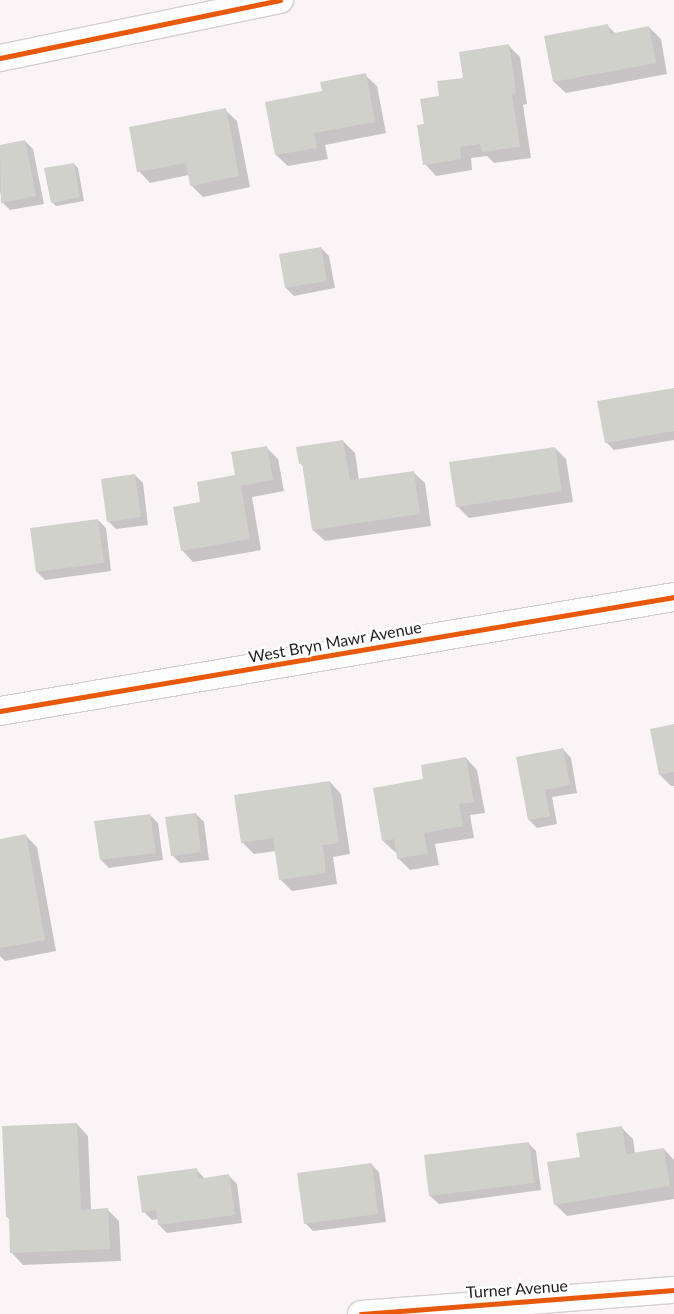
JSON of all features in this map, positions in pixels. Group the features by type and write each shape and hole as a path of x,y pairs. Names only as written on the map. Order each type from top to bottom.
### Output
{"street":[{"path":"0,58 280,0"},
{"name":"West Bryn Mawr Avenue","path":"0,711 674,597"},
{"name":"Turner Avenue","path":"361,1314 674,1290"}],"building":[{"path":"608,24 610,34 649,26 656,63 553,82 544,36"},
{"path":"509,44 516,93 512,94 520,147 482,152 480,144 460,147 461,159 423,165 417,125 424,124 420,99 439,96 437,81 463,78 459,52"},
{"path":"366,73 375,122 314,133 317,148 275,155 265,102 322,91 320,82"},
{"path":"226,108 239,176 190,186 186,163 137,172 129,127"},
{"path":"25,140 36,196 1,203 0,145"},
{"path":"74,163 80,197 51,203 44,168"},
{"path":"321,247 327,281 285,288 279,254"},
{"path":"674,388 674,431 605,443 597,401"},
{"path":"343,440 350,480 414,471 420,514 312,530 302,463 299,464 296,447"},
{"path":"267,446 273,480 241,486 250,539 181,551 173,507 200,502 197,482 235,475 231,452"},
{"path":"555,447 562,491 456,507 449,462"},
{"path":"135,474 141,517 107,522 101,479"},
{"path":"98,519 104,563 36,572 30,528"},
{"path":"674,724 674,772 659,775 650,729"},
{"path":"563,748 570,785 545,790 550,816 528,820 516,757"},
{"path":"466,757 474,802 459,804 463,826 424,833 428,853 397,859 394,839 382,841 373,788 423,779 421,765"},
{"path":"330,781 339,843 323,845 326,873 279,880 273,838 241,843 234,795"},
{"path":"196,813 201,852 171,856 165,817"},
{"path":"150,814 156,853 100,860 94,821"},
{"path":"26,834 45,940 0,948 0,839"},
{"path":"77,1123 81,1210 108,1208 110,1249 10,1253 9,1217 6,1217 2,1126"},
{"path":"622,1126 626,1154 664,1148 670,1186 554,1205 547,1162 580,1157 576,1133"},
{"path":"529,1142 534,1183 429,1196 424,1155"},
{"path":"372,1163 378,1214 304,1224 297,1173"},
{"path":"197,1168 198,1179 229,1174 235,1215 158,1225 156,1210 142,1213 137,1176"}],"cycle path":[{"path":"0,58 280,0"},
{"path":"0,711 674,597"},
{"path":"361,1314 674,1290"}]}
